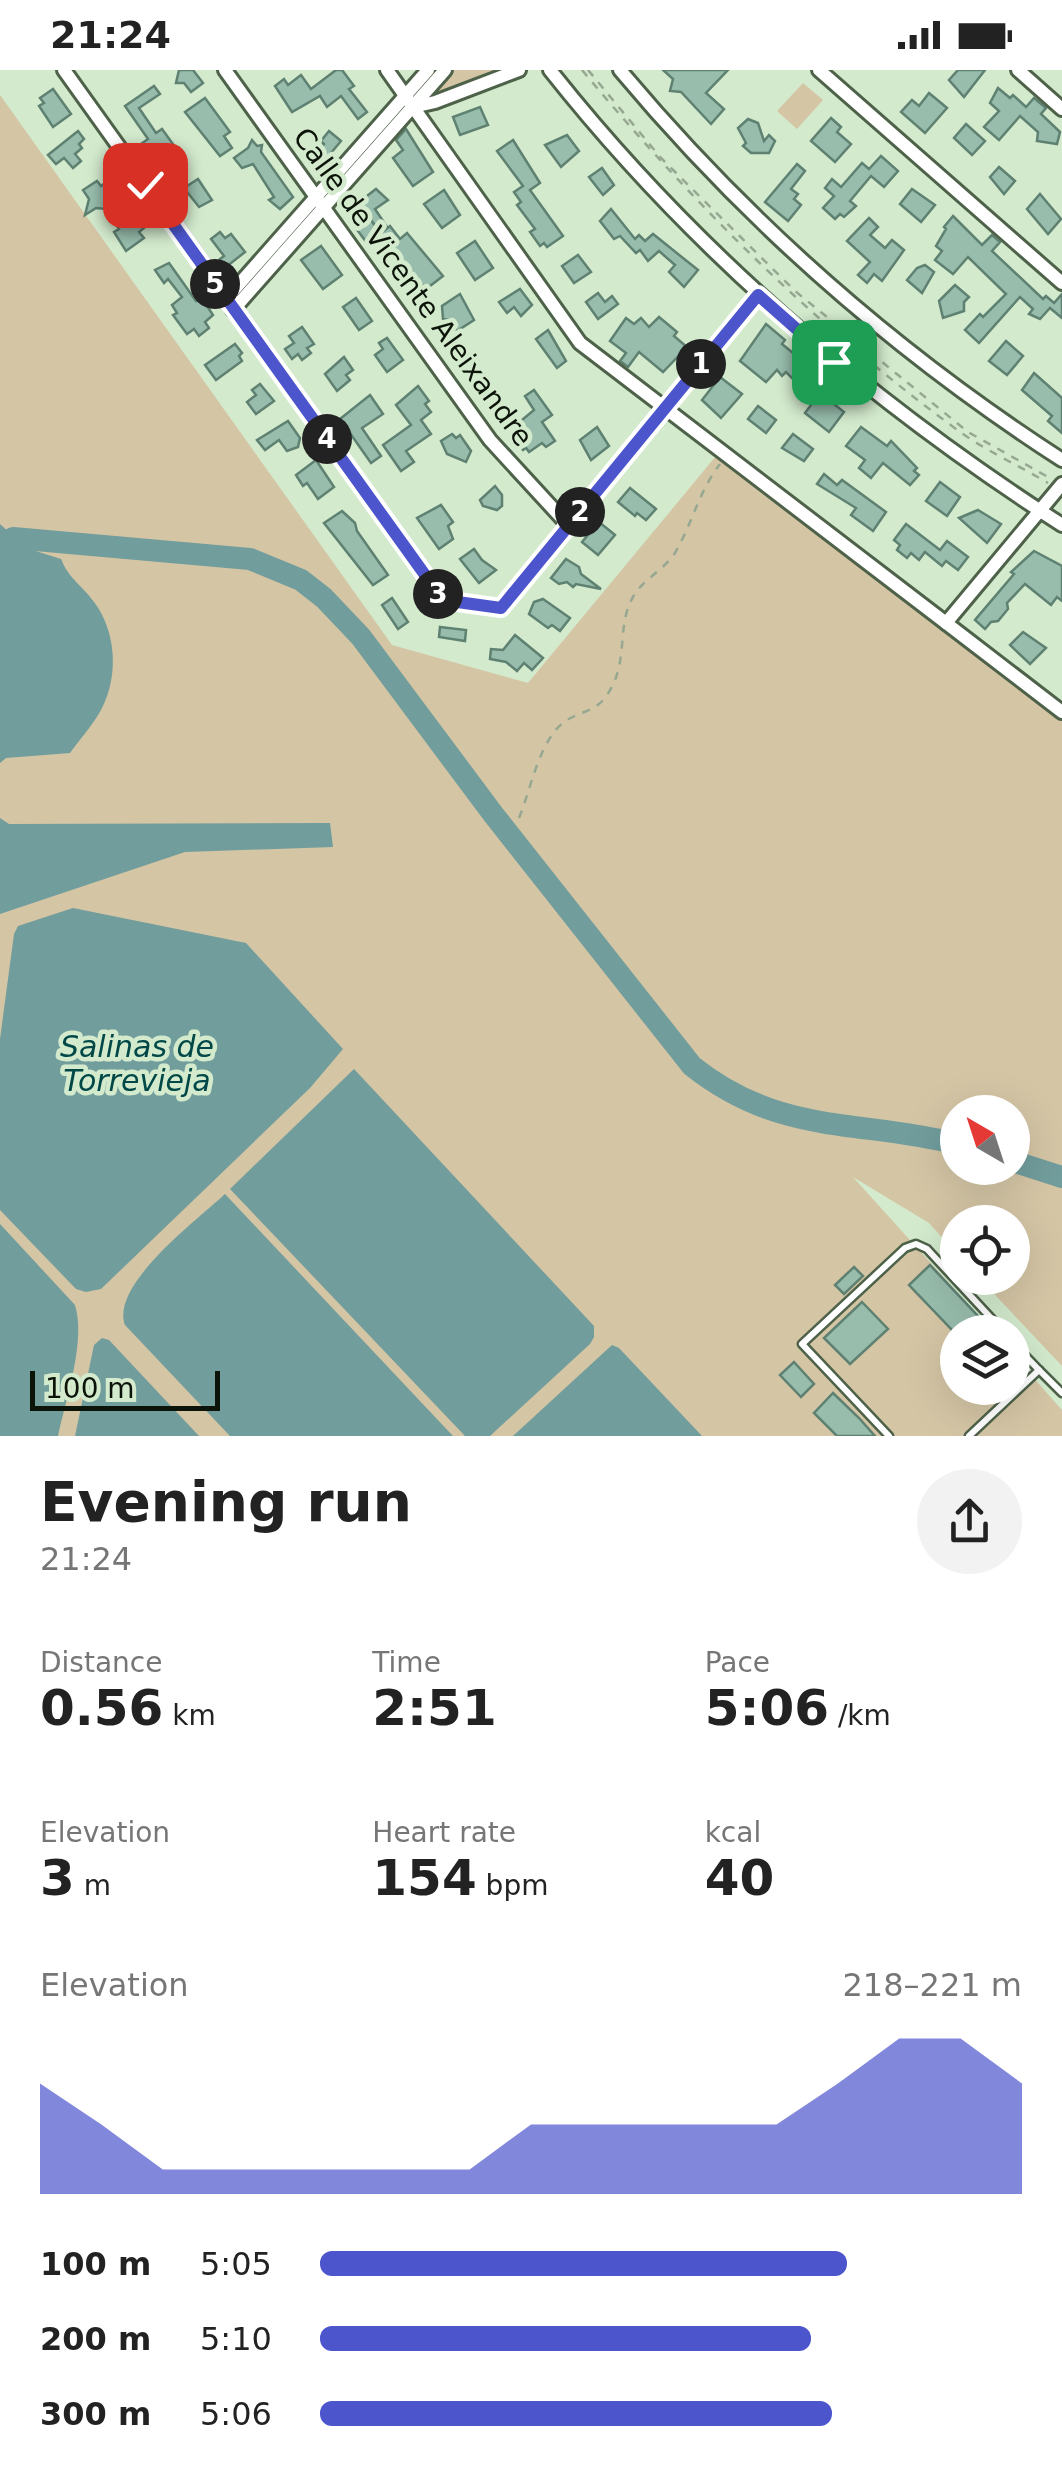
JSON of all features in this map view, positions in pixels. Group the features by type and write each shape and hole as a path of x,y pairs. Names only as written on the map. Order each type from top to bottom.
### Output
{"street":[{"path":"64,70 443,600 501,608 758,295"},
{"name":"Calle de Vicente Aleixandre","path":"226,70 490,440 568,526"},
{"path":"386,70 580,343 1062,712"},
{"path":"409,101 428,70"},
{"path":"230,305 409,101 444,70"},
{"path":"409,101 435,102 519,70"},
{"path":"550,70 624,160 758,295 858,382 966,462 1062,525"},
{"path":"620,70 692,152 817,276 945,380 1062,460"},
{"path":"819,70 1062,283"},
{"path":"1018,70 1062,108"},
{"path":"946,624 1058,485"}],"lane":[{"path":"889,1436 802,1344 905,1248 916,1244 927,1249 988,1315"},
{"path":"1030,1361 1062,1394"},
{"path":"969,1436 1039,1370"}],"path":[{"path":"585,70 672,176 770,276 956,429 1058,485"},
{"path":"585,70 672,170 795,291 968,432 1058,485"},
{"path":"519,818 542,751 553,734 564,721 602,702 622,667 628,610 634,595 674,553 704,486 726,455"}],"shaded area":[{"path":"451,70 500,70 432,95"},
{"path":"803,83 823,100 797,129 777,111"},
{"path":"0,95 392,645 528,683 716,456 1062,719 1062,1366 1030,1332 1030,1315 1014,1315 995,1295 1030,1295 1030,1205 940,1205 940,1235 929,1223 853,1177 940,1273 940,1295 960,1295 978,1315 940,1315 940,1405 1030,1405 1030,1374 1062,1410 1062,1436 0,1436"}],"water":[{"path":"0,524 26,548 61,559 107,626 113,654 111,682 102,708 70,753 6,758 0,763"},
{"path":"0,818 9,824 330,823 333,847 185,852 0,914"},
{"name":"Salinas de Torrevieja","path":"73,908 246,943 343,1049 310,1088 101,1289 86,1292 76,1289 0,1210 0,1039 14,934 18,926"},
{"name":"Salinas de Torrevieja","path":"354,1069 594,1326 590,1344 490,1436 465,1436 230,1189"},
{"path":"225,1194 453,1436 230,1436 125,1325 124,1309 130,1291 143,1273 177,1236"},
{"path":"0,1224 75,1305 77,1353 58,1436 0,1436"},
{"path":"102,1338 109,1340 199,1436 75,1436 94,1345"},
{"path":"612,1345 702,1436 513,1436"}],"building":[{"path":"179,70 193,70 203,83 191,92 184,83 176,83"},
{"path":"336,70 342,70 354,86 349,89 367,112 358,119 341,96 327,107 320,96 292,112 275,86 284,79 288,85 301,75 311,89"},
{"path":"663,70 728,70 706,93 724,109 711,124 681,92 670,91 673,79"},
{"path":"958,70 985,70 964,97 949,80"},
{"path":"154,86 160,94 139,108 156,133 162,129 183,158 173,165 177,171 164,180 144,153 141,144 148,139 125,106"},
{"path":"998,88 1026,107 1034,98 1046,108 1041,114 1060,132 1057,144 1037,141 1038,132 1020,116 999,140 984,127 999,111 990,103"},
{"path":"53,89 71,114 53,127 39,106 44,103 40,98"},
{"path":"929,93 947,108 925,133 901,112 912,100 919,106"},
{"path":"205,98 230,132 224,136 232,148 220,156 185,112"},
{"path":"480,107 488,125 460,135 453,117"},
{"path":"831,118 841,127 837,132 851,144 835,162 811,141"},
{"path":"748,119 758,123 764,141 769,135 775,141 769,153 751,153 743,146 746,143 738,128"},
{"path":"966,124 985,141 972,155 954,138"},
{"path":"406,129 433,172 413,186 393,158 403,150 396,140"},
{"path":"78,131 84,139 75,154 81,161 73,168 64,158 56,164 48,155"},
{"path":"329,131 341,141 326,159 318,152"},
{"path":"567,135 579,151 561,167 545,145"},
{"path":"252,140 257,146 262,145 261,152 293,197 280,209 269,200 274,197 253,164 242,168 234,158"},
{"path":"513,140 540,183 530,190 563,236 547,247 544,243 540,246 530,232 535,229 517,205 521,202 514,192 523,186 497,151"},
{"path":"881,156 898,171 884,187 871,176 850,201 856,206 844,217 840,214 835,219 823,208 834,196 825,188 832,179 841,187 862,163 869,169"},
{"path":"797,164 805,171 791,189 798,194 794,199 801,205 788,221 765,202"},
{"path":"999,167 1015,181 1004,194 990,177"},
{"path":"602,168 614,185 603,195 589,177"},
{"path":"111,179 120,192 107,200 106,209 96,208 85,215 89,199 83,190 97,181 101,186"},
{"path":"198,179 212,200 199,207 184,188"},
{"path":"376,189 388,200 375,209 387,227 380,232 358,203"},
{"path":"912,189 935,205 921,222 900,204"},
{"path":"444,190 460,215 442,228 424,204"},
{"path":"1040,194 1061,219 1048,234 1027,209"},
{"path":"137,208 146,219 139,232 144,238 126,251 114,232 119,229 115,223"},
{"path":"611,209 635,239 639,235 645,241 653,234 698,270 684,287 669,272 675,265 659,251 648,261 620,236 614,239 600,221"},
{"path":"953,216 982,245 992,235 1000,242 992,251 1043,299 1046,296 1054,303 1062,294 1062,318 1050,308 1040,319 1029,314 1033,309 1020,297 979,343 965,330 1006,294 968,257 953,274 935,260 942,251 936,246"},
{"path":"368,217 381,233 390,226 400,239 407,233 443,276 426,289 395,256 387,259 374,243 370,247 355,227"},
{"path":"869,218 878,227 870,235 885,248 892,240 904,250 882,281 874,274 867,283 858,275 870,262 847,241"},
{"path":"220,232 225,238 231,234 245,252 226,267 220,259 224,256 211,239"},
{"path":"475,241 493,268 475,280 457,253"},
{"path":"321,246 342,275 323,289 301,260"},
{"path":"578,255 591,272 574,283 562,266"},
{"path":"169,263 196,301 201,297 213,315 205,322 209,328 199,336 194,329 187,334 173,315 177,313 172,305 182,297 155,270"},
{"path":"925,265 934,272 922,293 907,280"},
{"path":"955,285 969,297 964,302 964,311 943,318 939,301"},
{"path":"520,289 532,305 521,316 514,307 507,313 499,302"},
{"path":"598,293 605,302 612,296 618,304 598,319 586,302"},
{"path":"460,294 474,320 457,331 450,320 443,319 442,306"},
{"path":"356,298 372,321 359,330 343,307"},
{"path":"659,317 687,347 663,372 639,352 628,367 620,361 626,353 610,341 626,318 634,324 641,318 649,327"},
{"path":"766,324 785,340 782,344 809,366 810,372 799,385 786,372 782,376 777,370 766,382 740,361"},
{"path":"302,327 314,344 307,348 311,353 302,360 298,354 292,359 285,349 294,343 289,336"},
{"path":"548,330 566,361 557,368 536,339"},
{"path":"387,338 403,360 387,372 375,355 383,349 379,343"},
{"path":"1006,341 1023,356 1007,375 989,361"},
{"path":"235,344 242,353 242,361 216,380 205,365"},
{"path":"344,357 353,370 346,375 350,380 337,391 325,374"},
{"path":"1034,373 1062,398 1062,433 1048,421 1052,416 1022,390"},
{"path":"720,377 742,394 721,418 702,400"},
{"path":"260,384 274,401 256,414 247,402 256,395 252,390"},
{"path":"418,386 429,401 425,404 431,412 421,420 431,434 406,451 414,462 401,471 383,445 411,425 396,405"},
{"path":"534,390 552,415 542,422 555,441 546,447 542,443 529,452 523,450 510,430 534,410 525,396"},
{"path":"820,393 844,412 829,432 805,413"},
{"path":"370,395 383,414 362,428 381,456 371,463 340,419"},
{"path":"758,406 776,420 766,433 748,419"},
{"path":"288,421 300,438 298,447 287,451 279,440 265,450 257,440"},
{"path":"597,427 609,446 591,460 580,440"},
{"path":"861,427 887,446 891,441 917,468 914,471 919,475 910,485 883,463 871,478 859,468 865,460 846,446"},
{"path":"452,434 456,438 460,435 471,451 466,462 447,454 441,441"},
{"path":"793,434 813,449 804,461 782,448"},
{"path":"316,460 334,487 318,499 296,475"},
{"path":"824,474 837,485 842,480 886,512 873,531 851,515 856,508 817,484"},
{"path":"940,482 960,497 947,516 926,501"},
{"path":"495,486 502,495 502,506 497,510 483,506 480,500"},
{"path":"630,488 656,509 646,520 618,502"},
{"path":"441,505 453,522 448,526 453,539 439,549 417,518"},
{"path":"978,510 1001,524 987,543 959,518"},
{"path":"342,511 355,523 388,575 373,585 324,523"},
{"path":"599,522 615,535 598,555 582,542"},
{"path":"906,524 940,550 947,541 968,557 958,570 946,561 942,566 925,552 919,560 911,553 907,558 897,550 900,545 894,540"},
{"path":"474,549 496,570 479,583 460,559"},
{"path":"1034,551 1062,566 1062,601 1057,597 1051,605 1025,584 1007,603 1008,609 998,621 985,629 975,620 1014,574 1011,572"},
{"path":"566,559 601,589 559,584 551,578"},
{"path":"392,598 408,622 398,629 382,605"},
{"path":"543,599 570,618 560,631 552,625 548,628 529,614 534,602"},
{"path":"440,627 466,630 465,641 439,637"},
{"path":"1023,632 1046,648 1030,664 1010,645"},
{"path":"515,635 543,658 532,670 524,663 517,671 506,662 490,659 491,649 503,650"},
{"path":"930,1265 940,1276 940,1295 958,1295 977,1315 940,1317 909,1285"},
{"path":"854,1267 863,1276 844,1294 835,1285"},
{"path":"862,1302 888,1329 850,1364 824,1338"},
{"path":"794,1362 814,1384 801,1397 780,1375"},
{"path":"833,1393 875,1436 837,1436 814,1413"}],"waterway":[{"path":"13,538 250,559 301,580 361,637 493,814 692,1066 756,1104 788,1115 940,1140"},
{"path":"1030,1167 1062,1177"}],"route":[{"path":"145,185 443,600 501,608 758,295 834,362"}]}
